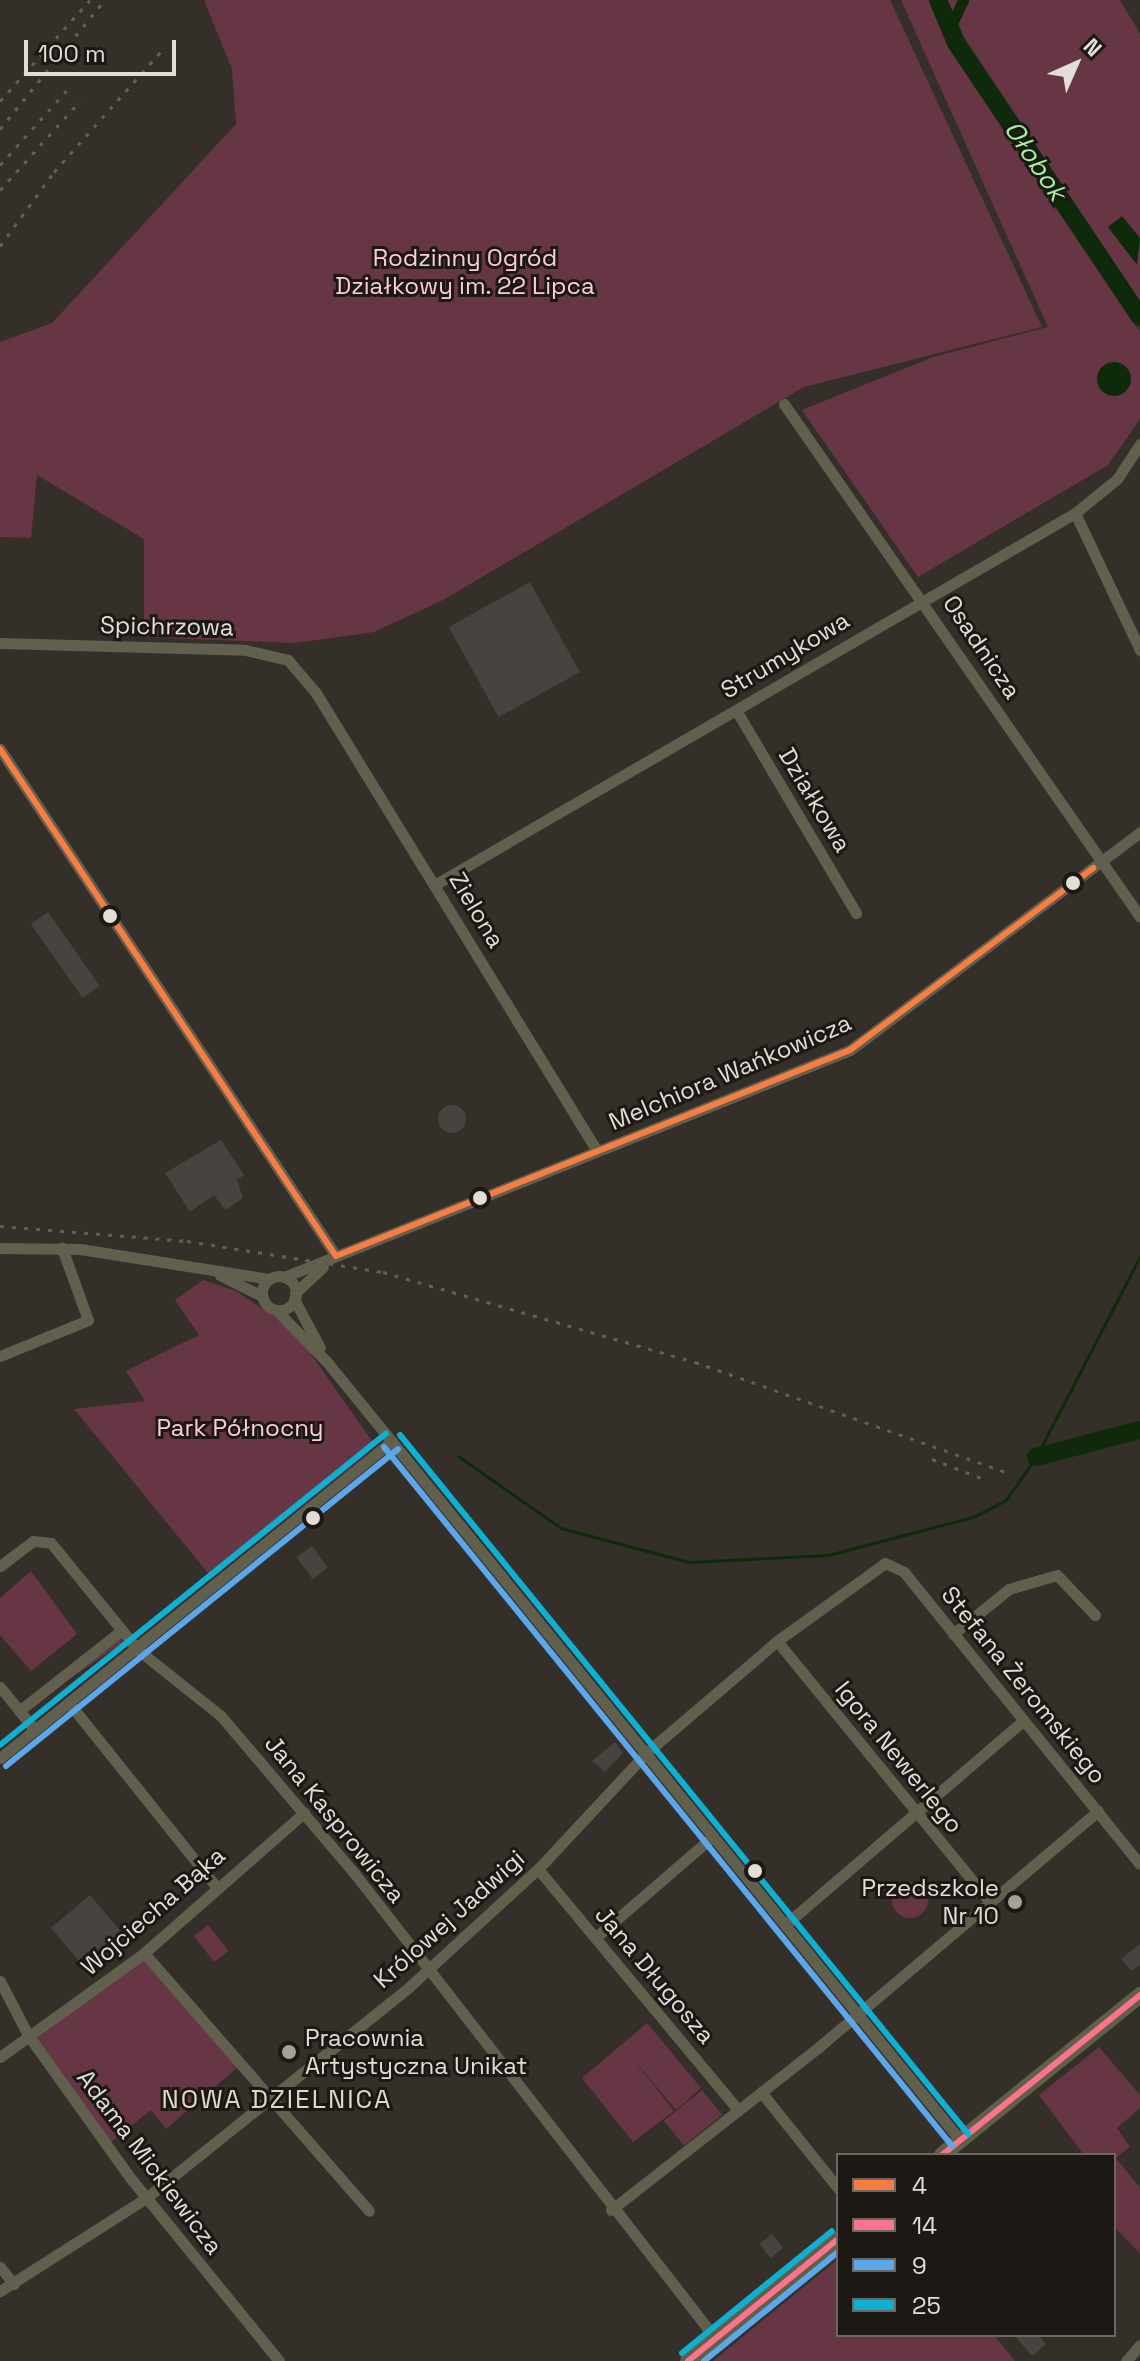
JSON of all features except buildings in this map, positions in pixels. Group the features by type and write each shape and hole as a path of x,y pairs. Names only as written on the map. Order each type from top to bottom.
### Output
{"street":[{"name":"Osadnicza","path":"784,404 924,600 1140,917"},
{"name":"Strumykowa","path":"436,884 1075,513 1105,491 1140,444"},
{"path":"1075,513 1140,650"},
{"name":"Spichrzowa","path":"0,643 245,650 288,660 316,693"},
{"name":"Zielona","path":"316,693 597,1151"},
{"name":"Działkowa","path":"736,710 856,913"},
{"path":"0,749 336,1256"},
{"name":"Melchiora Wańkowicza","path":"269,1279 284,1277 850,1050 1140,832"},
{"path":"0,1248 62,1248 269,1279 262,1296"},
{"path":"0,1356 88,1320 62,1248"},
{"name":"Melchiora Wańkowicza","path":"276,1310 336,1256"},
{"path":"208,1270 262,1296 327,1362 960,2140"},
{"path":"284,1277 327,1362"},
{"path":"0,1758 392,1441"},
{"name":"Jana Kasprowicza","path":"0,1566 39,1540 56,1547 137,1649 221,1716 304,1813 611,2210 716,2339"},
{"name":"Królowej Jadwigi","path":"0,2291 146,2198 272,2100 426,1973 538,1869 646,1753 777,1641 885,1563 904,1572"},
{"name":"Stefana Żeromskiego","path":"904,1572 1140,1864"},
{"path":"953,1634 1009,1589 1057,1575 1095,1615"},
{"path":"19,1711 122,1630"},
{"name":"Igora Newerlego","path":"777,1641 988,1900"},
{"path":"0,1687 35,1730"},
{"path":"69,1703 215,1885"},
{"path":"786,1924 913,1810 1024,1720"},
{"path":"611,2210 761,2092 1098,1811"},
{"name":"Wojciecha Bąka","path":"0,2057 144,1953 215,1885 304,1813"},
{"path":"595,1938 713,1836"},
{"name":"Jana Długosza","path":"538,1869 738,2110"},
{"path":"144,1953 369,2211"},
{"name":"Adama Mickiewicza","path":"0,1981 28,2035 146,2198 279,2361"},
{"path":"944,2153 1140,1995"},
{"path":"761,2092 836,2186"},
{"path":"688,2361 836,2241"},
{"path":"0,2267 14,2284"},
{"path":"1126,2361 1140,2345"}],"green space":[{"name":"Rodzinny Ogród Działkowy im. 22 Lipca","path":"204,0 890,0 1042,327 804,387 443,600 374,632 295,643 144,637 144,539 37,475 31,538 0,537 0,342 52,323 236,124 232,69"},
{"path":"901,0 930,0 953,53 1140,332 1140,419 1108,465 918,577 802,410 933,357 1048,327"},
{"path":"948,0 1120,0 1140,34 1140,301 964,37"},
{"name":"Park Północny","path":"203,1280 236,1291 294,1330 372,1441 368,1453 212,1578 74,1409 145,1401 126,1371 199,1335 175,1300"},
{"path":"31,1571 77,1634 31,1671 0,1635 0,1598"},
{"path":"119,1637 123,1643 23,1710 19,1705"},
{"path":"910,1882 923,1887 928,1900 923,1913 910,1918 897,1913 892,1900 897,1887"},
{"path":"208,1925 228,1951 214,1962 194,1936"},
{"path":"144,1957 238,2067 166,2129 151,2110 111,2142 34,2041"},
{"path":"647,2023 701,2088 676,2110 630,2055 674,2111 633,2142 582,2078"},
{"path":"1099,2047 1140,2095 1140,2108 1117,2128 1130,2147 1116,2158 1116,2153 1082,2153 1039,2095"},
{"path":"702,2090 722,2115 684,2146 664,2121"},
{"path":"1116,2158 1140,2188 1140,2253 1116,2229"},
{"path":"836,2261 836,2337 996,2337 1015,2361 713,2361"}],"shaded area":[{"path":"1122,216 1140,238 1137,265 1108,227"},
{"path":"1114,362 1126,367 1131,379 1126,391 1114,396 1102,391 1097,379 1102,367"}],"waterway":[{"name":"Ołobok","path":"938,0 956,43 1140,317"},
{"path":"950,28 963,0"},
{"path":"458,1456 561,1528 689,1562 828,1555 973,1517 1005,1501 1036,1457 1140,1256"},
{"path":"1036,1457 1140,1430"}],"railway":[{"path":"0,101 90,0"},
{"path":"0,129 105,0"},
{"path":"0,246 54,172 165,47"},
{"path":"0,165 67,90"},
{"path":"0,190 80,101"},
{"path":"0,1226 187,1241 383,1272 695,1362 1009,1473"},
{"path":"932,1459 981,1478"}],"transit line":[{"name":"4","path":"0,749 336,1256"},
{"name":"4","path":"336,1256 850,1050 1093,868"},
{"name":"25","path":"0,1745 386,1433"},
{"name":"25","path":"400,1435 968,2134"},
{"name":"9","path":"384,1447 952,2146"},
{"name":"9","path":"6,1766 398,1449"},
{"name":"14","path":"944,2153 1140,1995"},
{"name":"25","path":"682,2353 832,2231"},
{"name":"14","path":"688,2361 836,2241"},
{"name":"9","path":"704,2361 836,2254"}],"place":[{"name":"Przedszkole Nr 10","path":"1015,1902"},
{"name":"Pracownia Artystyczna Unikat","path":"289,2052"}],"district":[{"name":"NOWA DZIELNICA","path":"277,2100"}]}
